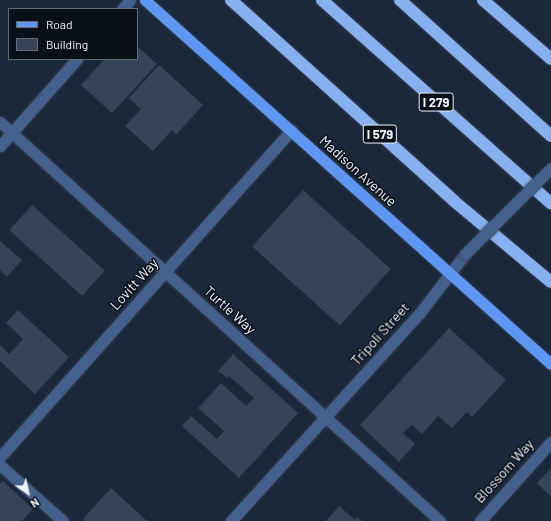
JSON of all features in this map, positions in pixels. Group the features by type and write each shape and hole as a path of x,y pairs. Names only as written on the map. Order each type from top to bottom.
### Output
{"highway":[{"name":"I 579","path":"231,0 454,201 551,282"},
{"name":"I 279","path":"322,0 551,203"},
{"path":"400,0 551,136"},
{"path":"483,0 551,59"}],"main road":[{"name":"Madison Avenue","path":"145,0 551,364"}],"street":[{"path":"123,8 130,0"},
{"path":"0,146 76,60"},
{"name":"Turtle Way","path":"0,122 440,521"},
{"name":"Lovitt Way","path":"0,457 290,130"},
{"name":"Tripoli Street","path":"232,521 418,314 465,254 551,168"},
{"name":"Blossom Way","path":"480,521 551,442"},
{"path":"0,465 63,521"}],"building":[{"path":"138,47 157,64 112,113 81,85 104,60 138,60"},
{"path":"159,65 203,105 176,135 172,130 153,151 125,126 141,109 129,98"},
{"path":"303,190 391,269 340,325 252,246"},
{"path":"32,205 105,271 82,296 9,230"},
{"path":"0,241 22,260 7,277 0,270"},
{"path":"18,310 69,357 35,394 0,361 0,345 9,354 23,339 6,323"},
{"path":"449,328 506,380 472,417 467,412 452,428 438,416 422,434 412,425 403,433 415,444 399,462 360,425"},
{"path":"233,354 298,413 239,478 182,426 191,416 217,439 224,431 198,408 221,383 246,406 254,398 229,376 227,378 218,371"},
{"path":"551,468 551,497 537,483"},
{"path":"3,481 33,509 22,521 0,521 0,484"},
{"path":"111,488 147,521 86,521 83,519"},
{"path":"339,506 355,520 357,517 362,521 326,521"}]}
